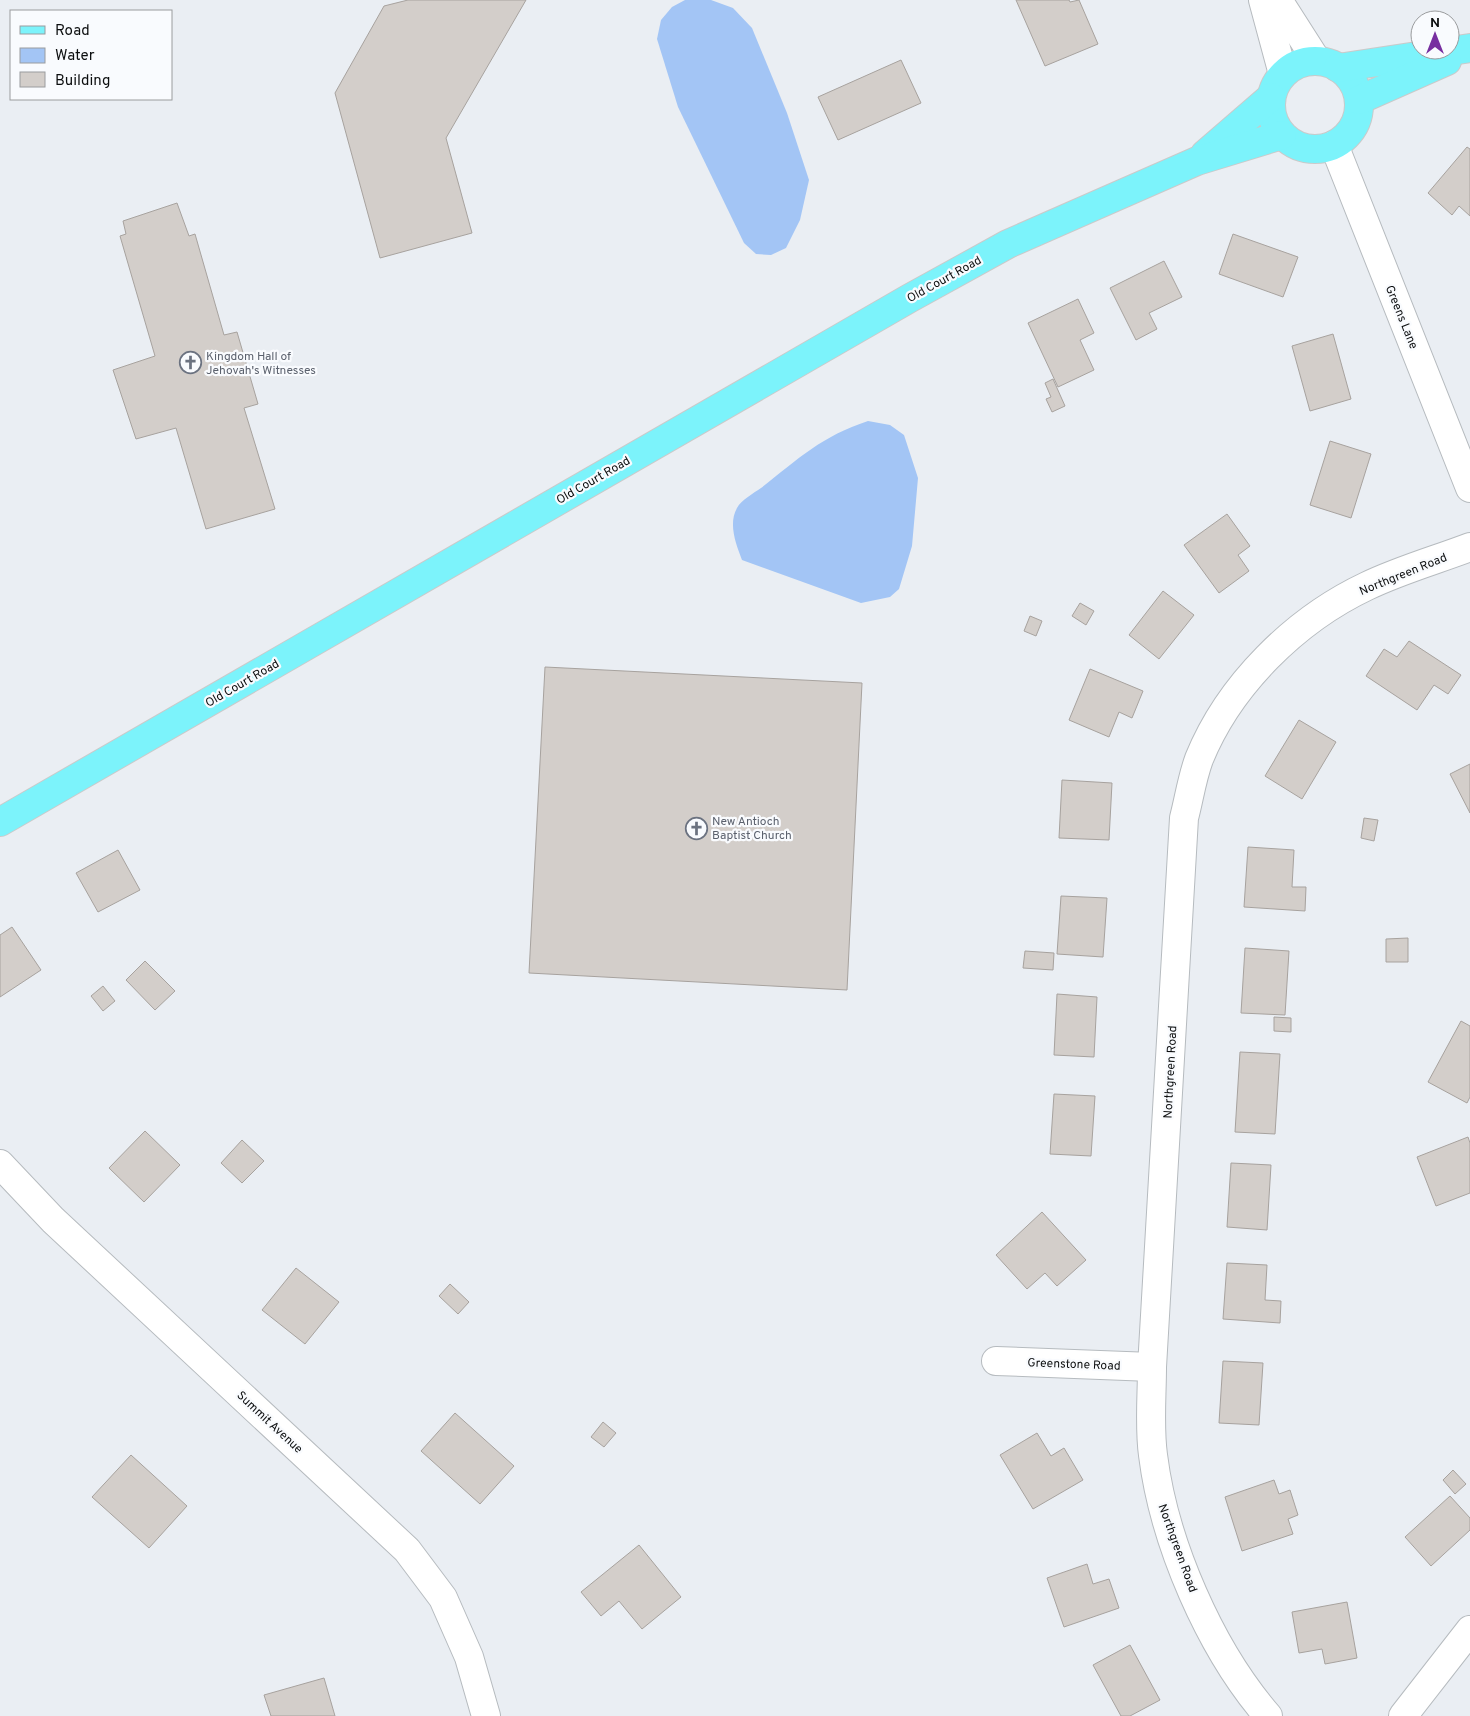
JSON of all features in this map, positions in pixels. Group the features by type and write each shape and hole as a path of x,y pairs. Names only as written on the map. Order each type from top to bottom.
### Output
{"main road":[{"path":"1328,64 1349,76 1356,87 1359,100 1356,122 1343,139 1334,145 1320,149 1306,149 1293,144 1282,135 1272,117 1277,86 1298,64 1328,64 1470,49"},
{"path":"1359,100 1470,49"},
{"name":"Old Court Road","path":"1197,161 1277,86"},
{"name":"Old Court Road","path":"0,822 910,298 1008,244 1197,161 1282,135"}],"street":[{"path":"1263,0 1277,86"},
{"path":"1278,0 1328,64"},
{"name":"Greens Lane","path":"1334,145 1470,488"},
{"name":"Northgreen Road","path":"1268,1716 1250,1695 1215,1639 1189,1584 1162,1509 1152,1453 1152,1367 1184,818 1199,760 1228,705 1262,661 1310,620 1366,586 1470,547"},
{"name":"Summit Avenue","path":"0,1164 53,1220 407,1550 443,1598 469,1657 486,1716"},
{"name":"Greenstone Road","path":"996,1362 1152,1367"},
{"path":"1403,1716 1470,1630"}],"water":[{"path":"685,0 711,0 733,8 752,28 787,113 809,180 800,220 786,248 771,255 756,254 744,243 678,107 657,39 661,20 672,7"},
{"path":"868,421 890,425 904,435 918,478 912,546 899,589 890,597 861,603 742,560 735,541 733,527 734,514 741,502 811,449 837,434"}],"building":[{"path":"408,0 526,0 446,138 472,233 380,258 335,93 384,6"},
{"path":"1016,0 1069,0 1070,2 1079,0 1098,44 1045,66"},
{"path":"901,60 921,103 838,140 818,97"},
{"path":"1467,147 1470,149 1470,216 1459,206 1452,215 1428,193"},
{"name":"Kingdom Hall of Jehovah's Witnesses","path":"177,203 189,236 195,234 224,335 237,332 258,404 244,408 275,509 206,529 176,428 136,439 113,370 155,356 120,236 126,234 123,221"},
{"path":"1233,234 1298,257 1283,297 1219,274"},
{"path":"1164,261 1182,297 1149,313 1157,329 1136,340 1110,288"},
{"path":"1078,299 1094,333 1080,340 1094,370 1058,387 1028,323"},
{"path":"1333,334 1351,399 1310,411 1292,346"},
{"path":"1053,379 1065,406 1052,412 1046,399 1051,397 1045,383"},
{"path":"1330,441 1371,454 1351,518 1310,505"},
{"path":"1227,514 1250,546 1238,555 1249,571 1219,593 1184,545"},
{"path":"1163,591 1194,615 1159,659 1129,635"},
{"path":"1080,603 1094,611 1086,625 1072,616"},
{"path":"1030,616 1042,621 1036,636 1024,631"},
{"path":"1409,641 1461,675 1448,694 1434,685 1417,710 1366,676 1384,649 1397,657"},
{"name":"New Antioch Baptist Church","path":"545,667 862,683 847,990 529,973"},
{"path":"1090,669 1143,691 1132,718 1119,712 1109,737 1069,720"},
{"path":"1299,720 1336,742 1302,799 1265,776"},
{"path":"1470,764 1470,813 1450,774"},
{"path":"1062,780 1112,783 1109,840 1059,838"},
{"path":"1364,818 1378,820 1374,841 1361,838"},
{"path":"1248,847 1294,850 1292,887 1306,887 1305,911 1244,907"},
{"path":"118,850 140,890 98,912 76,873"},
{"path":"1061,896 1107,898 1103,957 1057,954"},
{"path":"12,927 41,970 0,997 0,935"},
{"path":"1408,938 1408,962 1386,962 1386,939"},
{"path":"1245,948 1289,951 1285,1015 1241,1013"},
{"path":"1025,951 1054,953 1053,970 1023,968"},
{"path":"145,961 175,991 155,1010 126,980"},
{"path":"103,986 115,1001 103,1011 91,996"},
{"path":"1057,994 1097,997 1094,1057 1054,1055"},
{"path":"1274,1017 1291,1018 1291,1032 1274,1031"},
{"path":"1461,1021 1470,1026 1470,1097 1467,1103 1428,1082"},
{"path":"1240,1052 1280,1054 1275,1134 1235,1132"},
{"path":"1054,1094 1095,1096 1091,1156 1050,1154"},
{"path":"145,1131 180,1165 144,1202 109,1168"},
{"path":"1468,1137 1470,1143 1470,1193 1436,1206 1417,1157"},
{"path":"242,1140 264,1161 242,1183 221,1163"},
{"path":"1231,1163 1271,1165 1267,1230 1227,1227"},
{"path":"1042,1212 1086,1260 1057,1286 1045,1273 1027,1289 996,1255"},
{"path":"1227,1263 1267,1265 1265,1300 1281,1301 1280,1323 1223,1319"},
{"path":"296,1268 339,1302 305,1344 262,1310"},
{"path":"450,1284 469,1302 458,1314 439,1296"},
{"path":"1223,1361 1263,1363 1259,1425 1219,1423"},
{"path":"455,1413 514,1466 480,1504 421,1451"},
{"path":"603,1422 616,1433 604,1447 591,1437"},
{"path":"1037,1433 1051,1456 1064,1448 1083,1480 1033,1509 1000,1455"},
{"path":"131,1455 187,1506 149,1548 92,1497"},
{"path":"1453,1470 1466,1484 1455,1494 1443,1480"},
{"path":"1274,1480 1279,1494 1290,1490 1298,1515 1288,1519 1293,1534 1242,1551 1225,1497"},
{"path":"1450,1496 1470,1518 1470,1530 1431,1566 1405,1537"},
{"path":"639,1545 681,1597 642,1629 619,1601 601,1616 581,1592"},
{"path":"1087,1564 1093,1584 1109,1579 1119,1608 1064,1627 1047,1578"},
{"path":"1347,1602 1357,1658 1325,1664 1322,1649 1299,1653 1292,1612"},
{"path":"1130,1645 1160,1700 1130,1716 1121,1716 1093,1665"},
{"path":"324,1678 335,1716 271,1716 264,1695"}],"place":[{"name":"Kingdom Hall of Jehovah's Witnesses","path":"190,363"},
{"name":"New Antioch Baptist Church","path":"696,828"}]}
